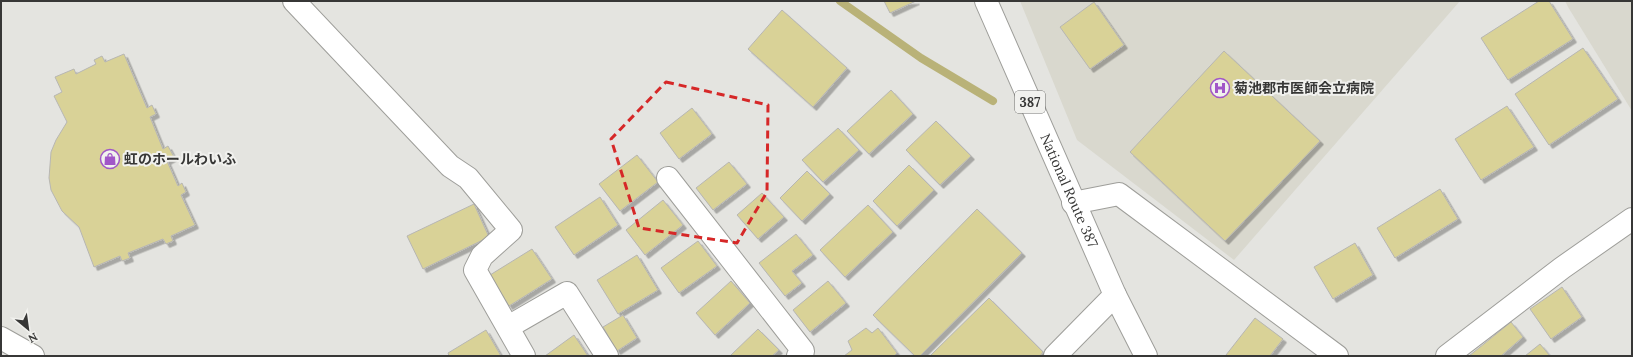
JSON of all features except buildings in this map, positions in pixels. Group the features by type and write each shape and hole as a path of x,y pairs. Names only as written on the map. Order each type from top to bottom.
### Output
{"main road":[{"path":"294,1 450,166 468,178 511,230 482,256 475,270 524,356"},
{"name":"National Route 387","path":"986,1 1115,296 1146,356"},
{"path":"668,178 803,351 798,356"},
{"path":"1074,203 1119,194 1337,356"},
{"path":"1446,356 1562,268 1632,219"},
{"path":"508,327 566,293 607,356"},
{"path":"1055,356 1115,296"},
{"path":"1,338 33,356"}],"highlighted area":[{"path":"666,82 768,105 767,192 737,243 639,228 611,139"}],"shaded area":[{"name":"菊池郡市医師会立病院","path":"1020,1 1460,1 1234,260 1077,140"},
{"path":"1565,1 1632,1 1632,111 1568,7"}],"waterway":[{"path":"840,1 921,58 993,101"}],"place":[{"name":"菊池郡市医師会立病院","path":"1220,88"},
{"name":"虹のホールわいふ","path":"110,159"}]}
